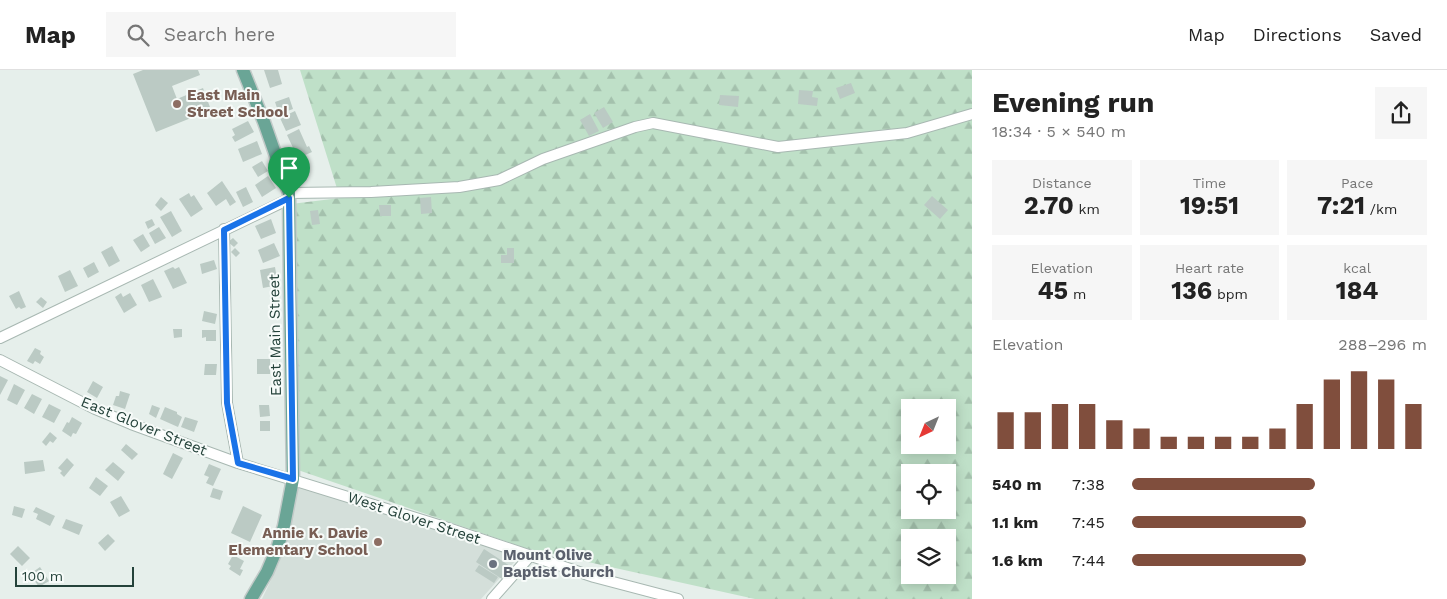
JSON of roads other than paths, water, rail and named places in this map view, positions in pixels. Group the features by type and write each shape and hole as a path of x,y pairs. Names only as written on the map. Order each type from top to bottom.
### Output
{"main road":[{"name":"East Main Street","path":"244,70 289,196 293,479 278,546 267,572 251,599"}],"street":[{"path":"0,338 224,230 289,196 459,186 499,180 543,159 635,127 654,123 778,147 907,133 972,114"},
{"path":"224,230 227,403 238,463"},
{"name":"East Glover Street","path":"0,360 95,409 130,424 238,463 293,479"},
{"name":"West Glover Street","path":"293,479 594,577 678,599"},
{"path":"492,599 530,556"}],"place":[{"name":"East Main Street School","path":"177,104"},
{"name":"Annie K. Davie Elementary School","path":"378,542"},
{"name":"Mount Olive Baptist Church","path":"493,564"}]}
